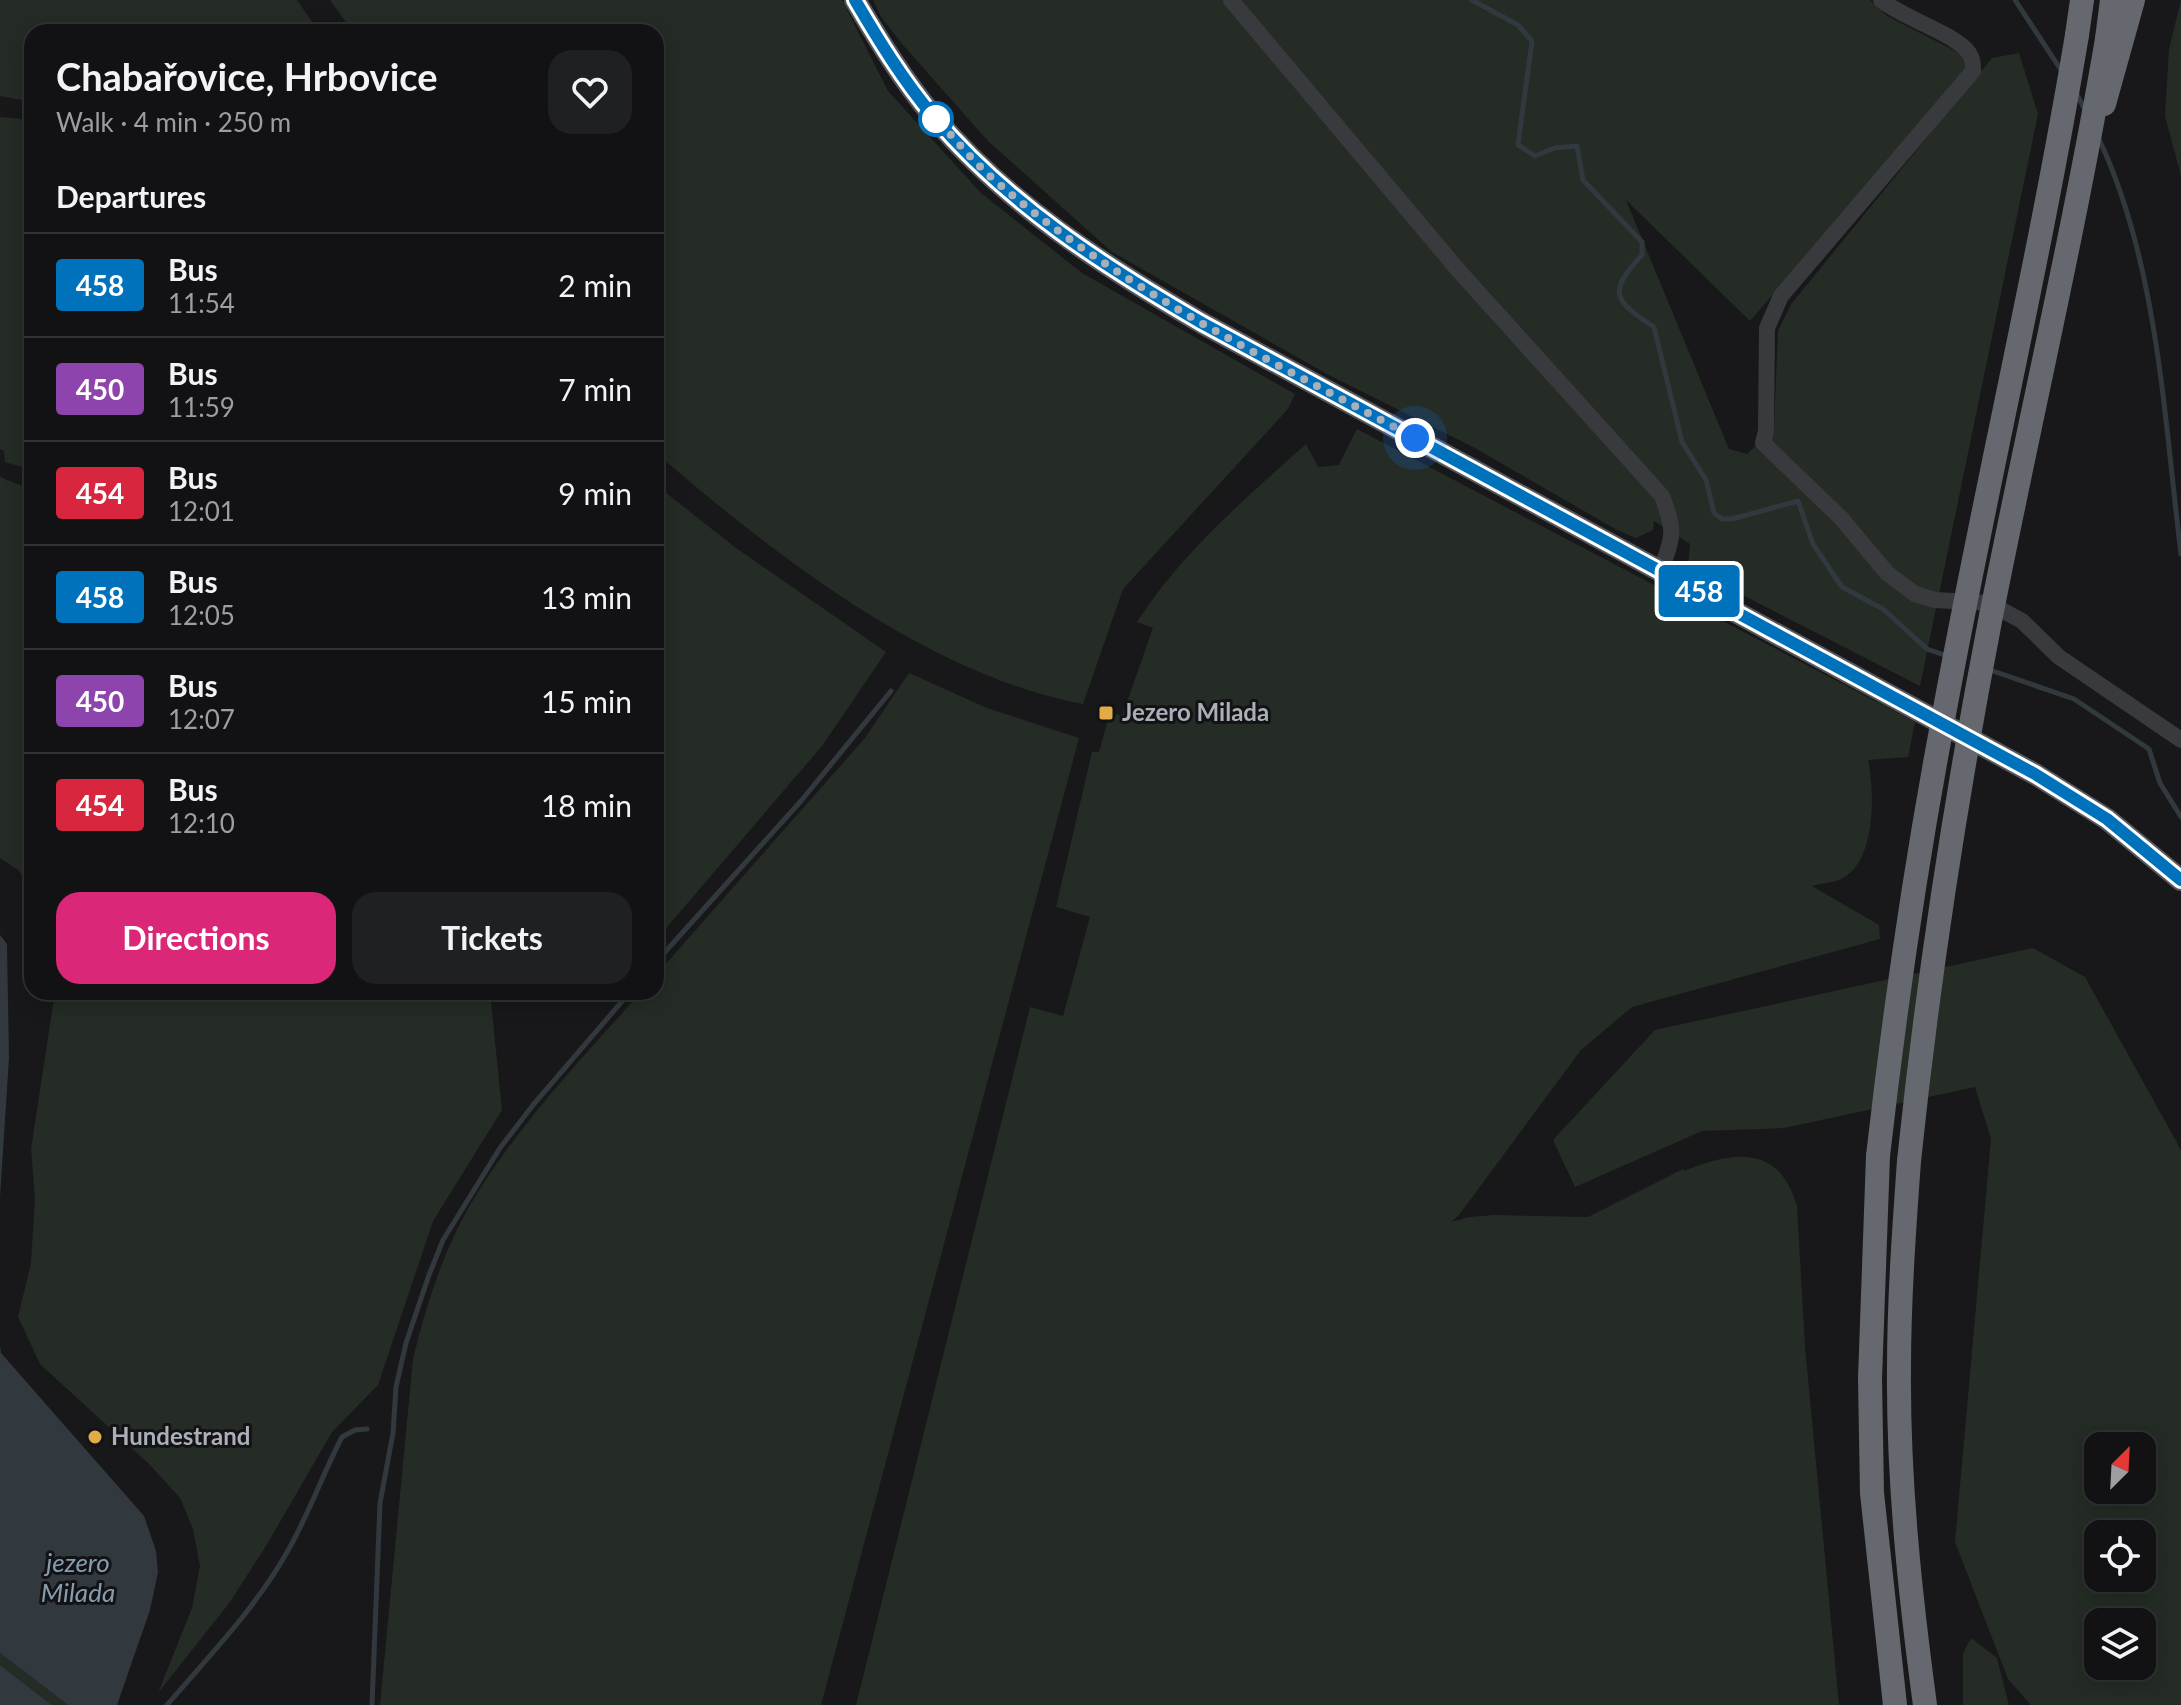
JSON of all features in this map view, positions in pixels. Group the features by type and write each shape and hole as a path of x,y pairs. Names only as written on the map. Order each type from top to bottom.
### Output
{"highway":[{"path":"1895,1705 1872,1493 1870,1379 1878,1156 1894,1016 1940,734 2058,152 2082,0"},
{"path":"2112,0 2115,40"},
{"path":"1925,1705 1911,1602 1899,1373 1901,1267 1926,1006 1962,774 1992,615 2083,175 2115,40 2133,0"}],"main road":[{"path":"855,0 891,61 963,149 1044,221 1090,254 1202,323 2072,795 2144,847 2181,880"}],"street":[{"path":"1231,0 1459,271 1662,496 1674,526 1661,570"},
{"path":"1881,0 1895,12 1944,35 1967,50 1973,59 1973,71 1781,296 1767,328 1763,443 1841,518 1887,573 1915,594 1935,600 1989,603 2022,621 2059,657 2177,737"}],"shaded area":[{"path":"0,0 297,0 314,24 24,24 24,100 0,96"},
{"path":"330,0 842,0 888,91 981,193 1082,273 1295,394 1288,409 1123,589 1083,704 1024,689 967,666 855,606 751,531 664,460 664,24 347,24"},
{"path":"873,0 1870,0 1887,16 1965,56 1967,69 1750,321 1626,200 1729,449 1747,454 1774,429 1778,331 1792,303 1992,58 2019,53 2038,114 1920,686 1688,567 1690,544 1654,521 1653,530 1636,538 1617,530 1473,447 1327,374 1112,252 988,141 903,45 881,17"},
{"path":"2181,0 2181,176 2165,116 2169,49"},
{"path":"0,117 24,119 24,468 5,462 4,451 0,449"},
{"path":"1357,429 1915,722 1908,757 1868,760 1872,806 1862,857 1843,878 1812,886 1879,925 1880,939 1632,1007 1581,1050 1451,1222 1494,1215 1588,1217 1683,1169 1720,1159 1752,1158 1767,1162 1779,1172 1797,1206 1805,1347 1839,1705 856,1705 1030,1007 1063,1016 1090,917 1056,907 1092,752 1099,752 1110,712 1122,716 1153,628 1137,622 1194,550 1306,444 1318,467 1339,465"},
{"path":"0,477 24,487 24,877 0,858"},
{"path":"664,491 736,548 886,652 822,746 664,931"},
{"path":"909,673 987,708 1079,738 821,1705 380,1705 413,1359 430,1296 454,1236 492,1171 539,1108 634,1000 664,1000 664,966 865,738"},
{"path":"2033,948 2085,977 2181,1150 2181,1705 2031,1705 2008,1679 1955,1542 1991,1139 1975,1087 1784,1128 1702,1131 1575,1187 1553,1140 1655,1030"},
{"path":"54,1000 491,1000 502,1110 433,1221 378,1385 332,1432 230,1602 158,1693 192,1608 200,1566 193,1529 180,1498 149,1464 40,1364 18,1317 31,1263 35,1199 31,1149"},
{"path":"1971,1638 1997,1658 2009,1705 1963,1705 1963,1654"},
{"path":"0,1653 68,1705 52,1705 0,1665"}],"water":[{"path":"0,935 7,944 9,1058 0,1197"},
{"name":"jezero Milada","path":"0,1347 1,1353 144,1516 156,1551 158,1572 150,1610 117,1705 68,1705 0,1653"},
{"name":"jezero Milada","path":"0,1665 52,1705 0,1705"}],"waterway":[{"path":"1472,0 1518,25 1532,41 1518,145 1535,156 1555,148 1577,146 1583,180 1642,242 1642,255 1623,278 1620,295 1630,310 1654,327 1682,442 1706,480 1714,513 1722,519 1732,519 1798,501 1813,544 1842,587 1883,609 1927,649 1947,656"},
{"path":"2015,0 2063,73"},
{"path":"2075,91 2085,110"},
{"path":"2098,137 2134,236 2146,288 2156,342 2181,554"},
{"path":"1987,669 2074,699 2149,749 2160,783 2181,817"},
{"path":"664,953 801,801 891,691"},
{"path":"372,1705 380,1503 393,1433 396,1387 406,1343 429,1275 443,1240 500,1148 623,1000"},
{"path":"167,1705 230,1632 273,1575 301,1525 342,1437 355,1430 367,1429"}],"bus line":[{"name":"458","path":"855,0 891,61 963,149 1044,221 1102,262 1202,323 2072,795 2144,847 2181,880"}],"place":[{"name":"Jezero Milada","path":"1106,713"},
{"name":"Hundestrand","path":"95,1437"}],"route":[{"path":"936,119 934,116 990,176 1044,221 1102,262 1202,323 1415,438"}]}
